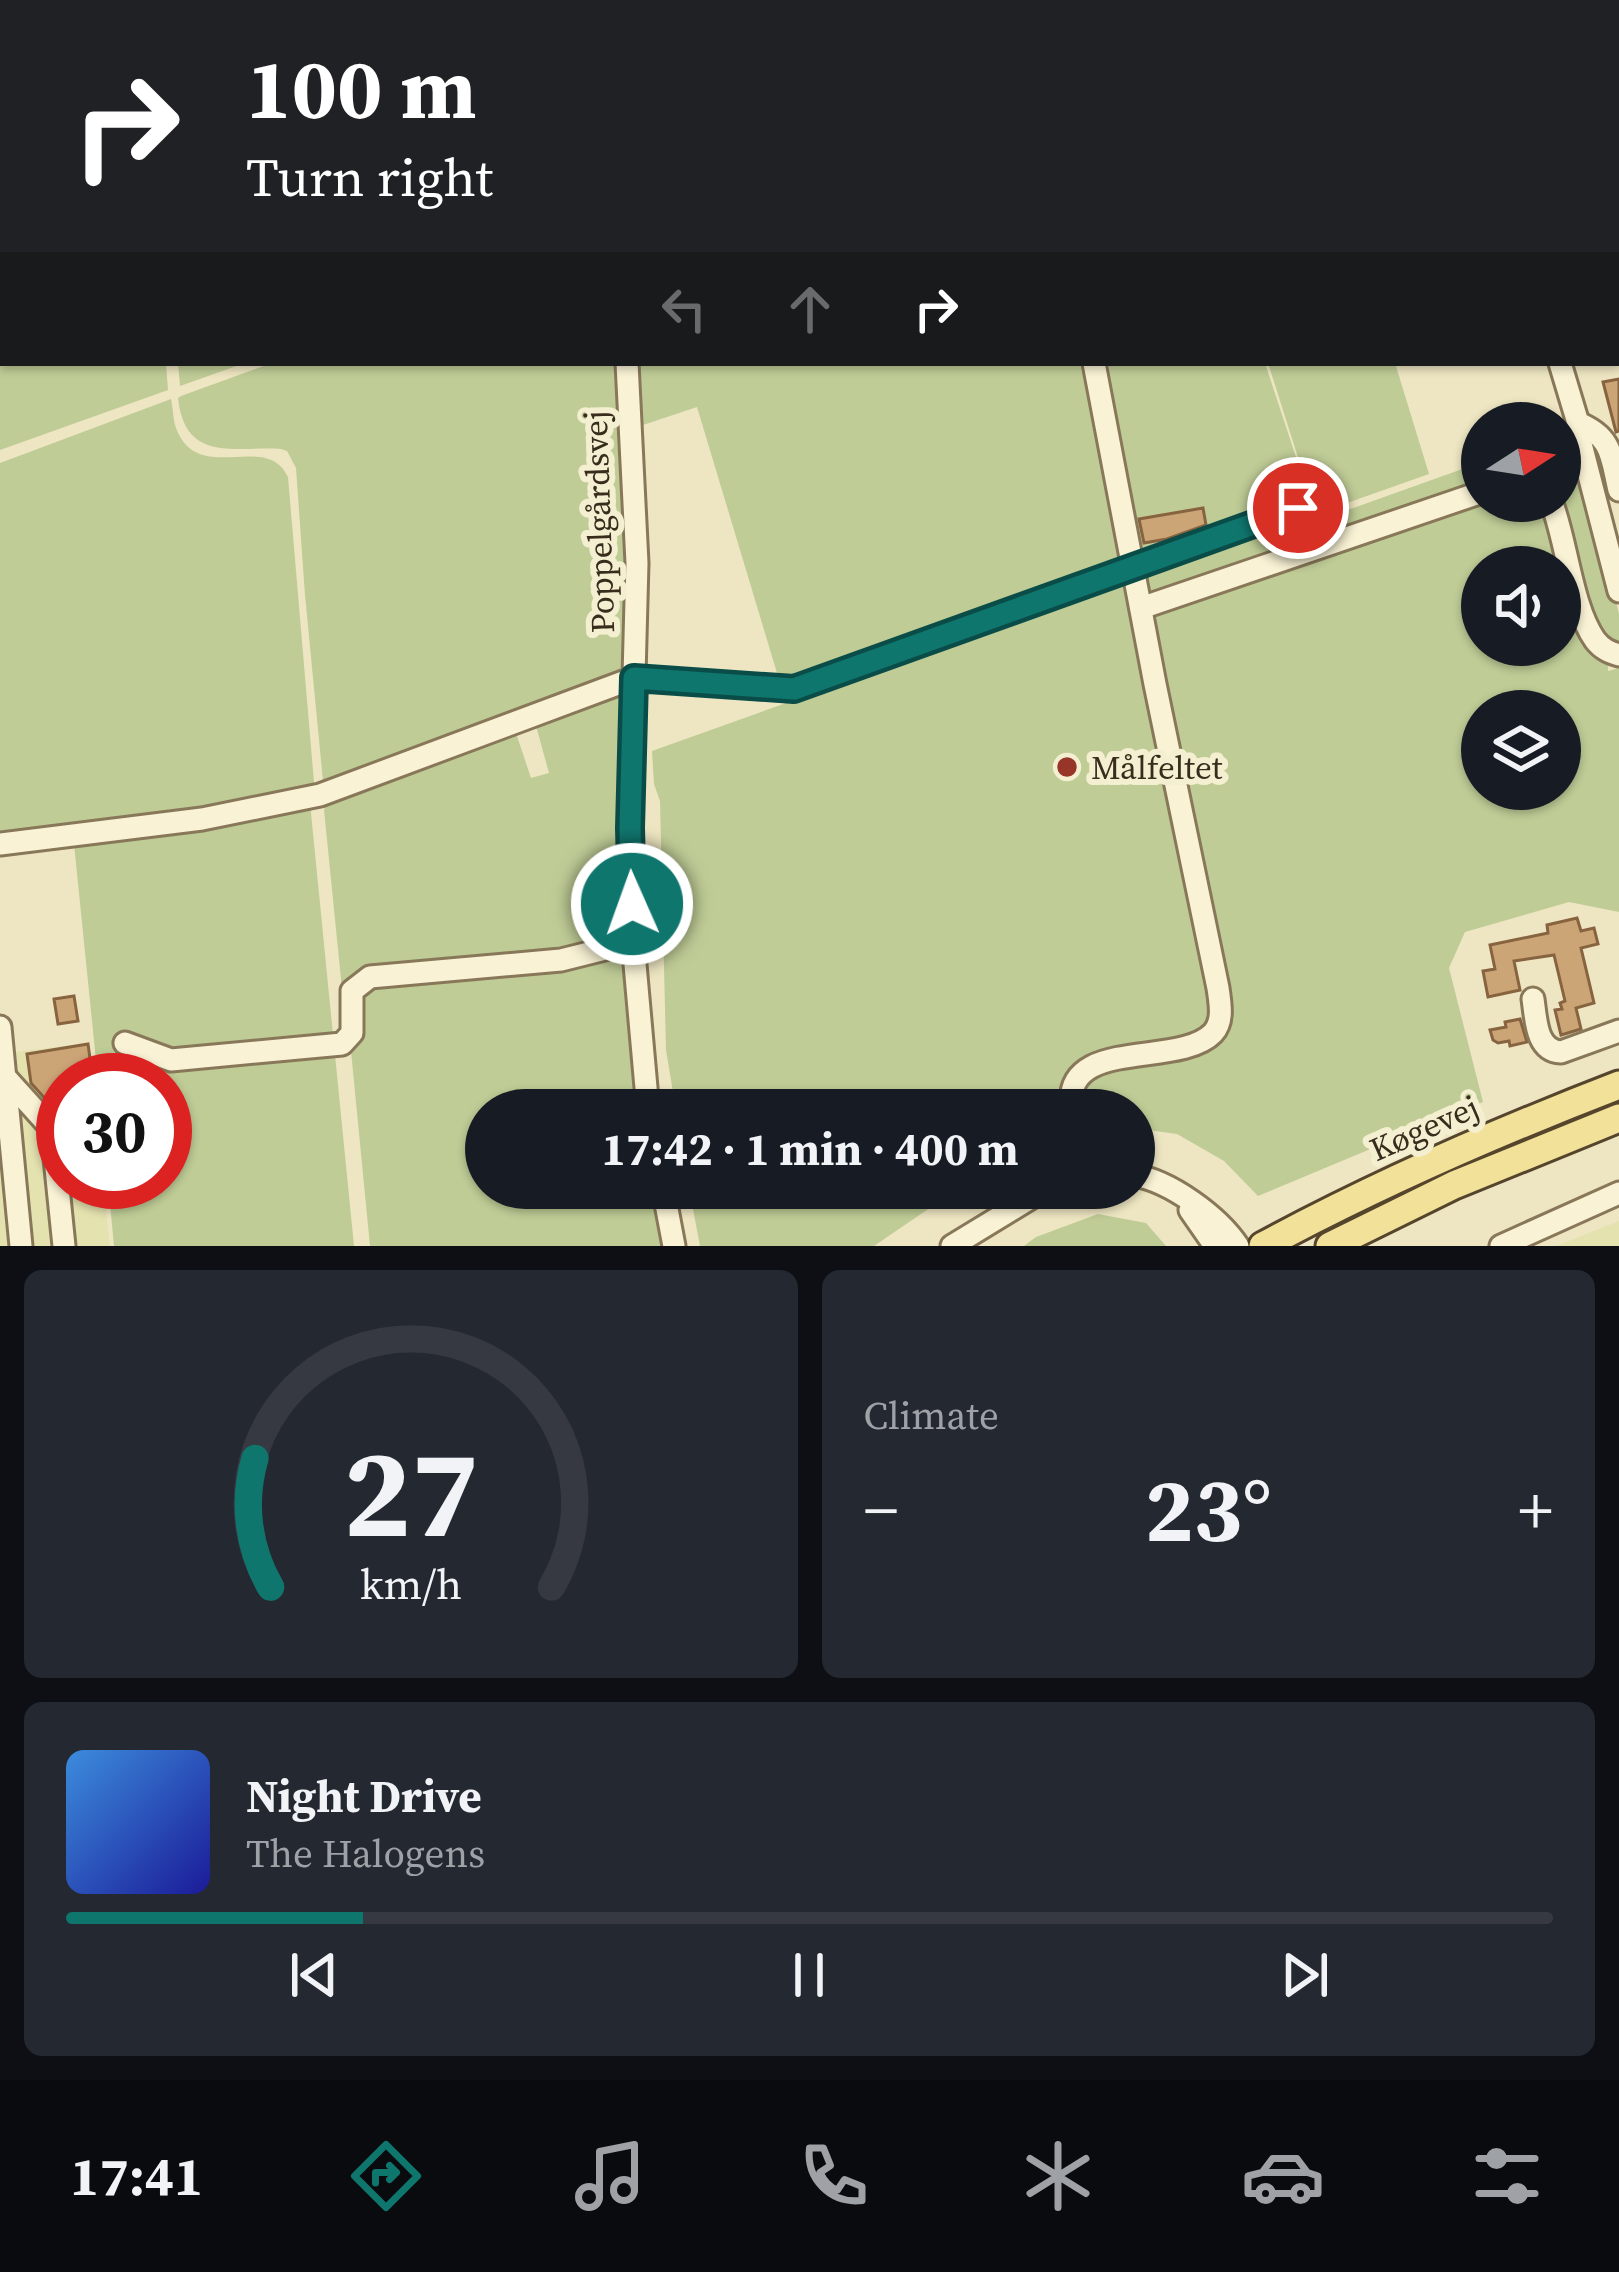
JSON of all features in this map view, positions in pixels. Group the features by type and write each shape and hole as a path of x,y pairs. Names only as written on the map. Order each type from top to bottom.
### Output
{"main road":[{"name":"Køgevej","path":"1263,1246 1445,1156 1619,1085"},
{"name":"Køgevej","path":"1330,1246 1454,1185 1619,1118"}],"street":[{"name":"Poppelgårdsvej","path":"626,366 637,563 630,828 644,1089"},
{"path":"1074,1089 1080,1073 1098,1063 1198,1042 1214,1032 1220,1016 1219,988 1095,366"},
{"path":"1560,366 1578,423 1607,441 1619,490"},
{"path":"1582,425 1581,444 1619,591"},
{"path":"1141,608 1461,499"},
{"path":"0,844 202,819 320,795 634,678 794,689 1298,508"},
{"path":"1557,522 1591,632 1600,646 1619,655"},
{"path":"125,1043 171,1060 342,1044 352,1033 352,991 370,977 561,960 633,942"},
{"path":"1533,999 1539,1035 1552,1053 1619,1031"},
{"path":"0,1027 21,1246"},
{"path":"3,1080 52,1129 64,1246"},
{"path":"1155,1182 1220,1224 1238,1246"},
{"path":"1501,1246 1619,1192"},
{"path":"1180,1194 1215,1246"},
{"path":"667,1209 674,1246"},
{"path":"952,1246 1013,1209"}],"shaded area":[{"path":"87,1043 88,1053 36,1053 36,1209 106,1209 110,1246 0,1246 0,1054"},
{"path":"1619,1221 1619,1246 1556,1246"}],"green space":[{"path":"0,366 166,366 168,390 0,450"},
{"path":"178,366 237,366 180,386"},
{"path":"264,366 619,366 632,598 629,658 608,677 323,781 296,468 281,449 229,449 201,442 182,419 178,398"},
{"name":"Målfeltet","path":"638,366 1266,366 1317,521 1461,470 1461,522 1581,522 1581,460 1619,614 1619,646 1609,642 1608,671 1619,668 1619,912 1569,902 1465,932 1449,968 1483,1102 1258,1196 1224,1161 1177,1134 1155,1131 1155,1089 672,1089 666,1050 660,801 652,751 786,703 697,407 640,426"},
{"path":"1269,366 1396,366 1429,474 1316,514"},
{"path":"171,399 176,428 186,445 215,457 264,458 278,464 288,477 314,782 309,790 0,838 0,463"},
{"path":"615,694 625,700 625,931 590,948 342,989 326,804 511,733 517,736 531,778 549,773 536,726 542,719"},
{"path":"310,803 354,1246 114,1246 111,1209 192,1209 192,1053 95,1053 74,844"},
{"path":"625,953 638,1089 465,1089 465,1209 660,1209 667,1246 370,1246 351,1051 361,1033 361,996 372,986"},
{"path":"693,1209 928,1209 874,1246 700,1246"},
{"path":"1098,1214 1146,1223 1166,1246 1024,1246 1036,1237"}],"building":[{"path":"1619,379 1619,431 1616,432 1603,382"},
{"path":"1203,508 1206,525 1144,543 1139,519"},
{"path":"1577,918 1581,931 1594,928 1598,944 1581,948 1594,1003 1576,1008 1581,1029 1561,1035 1555,1010 1562,1009 1560,1003 1565,1001 1554,955 1514,961 1520,990 1488,997 1483,971 1495,969 1490,945 1548,933 1547,925"},
{"path":"74,996 78,1021 58,1024 54,999"},
{"path":"1520,1019 1527,1042 1510,1046 1509,1041 1493,1040 1490,1030"},
{"path":"88,1044 89,1053 36,1053 36,1089 27,1054"}],"place":[{"name":"Målfeltet","path":"1067,767"}],"route":[{"path":"632,904 634,678 794,689 1298,508"}]}
